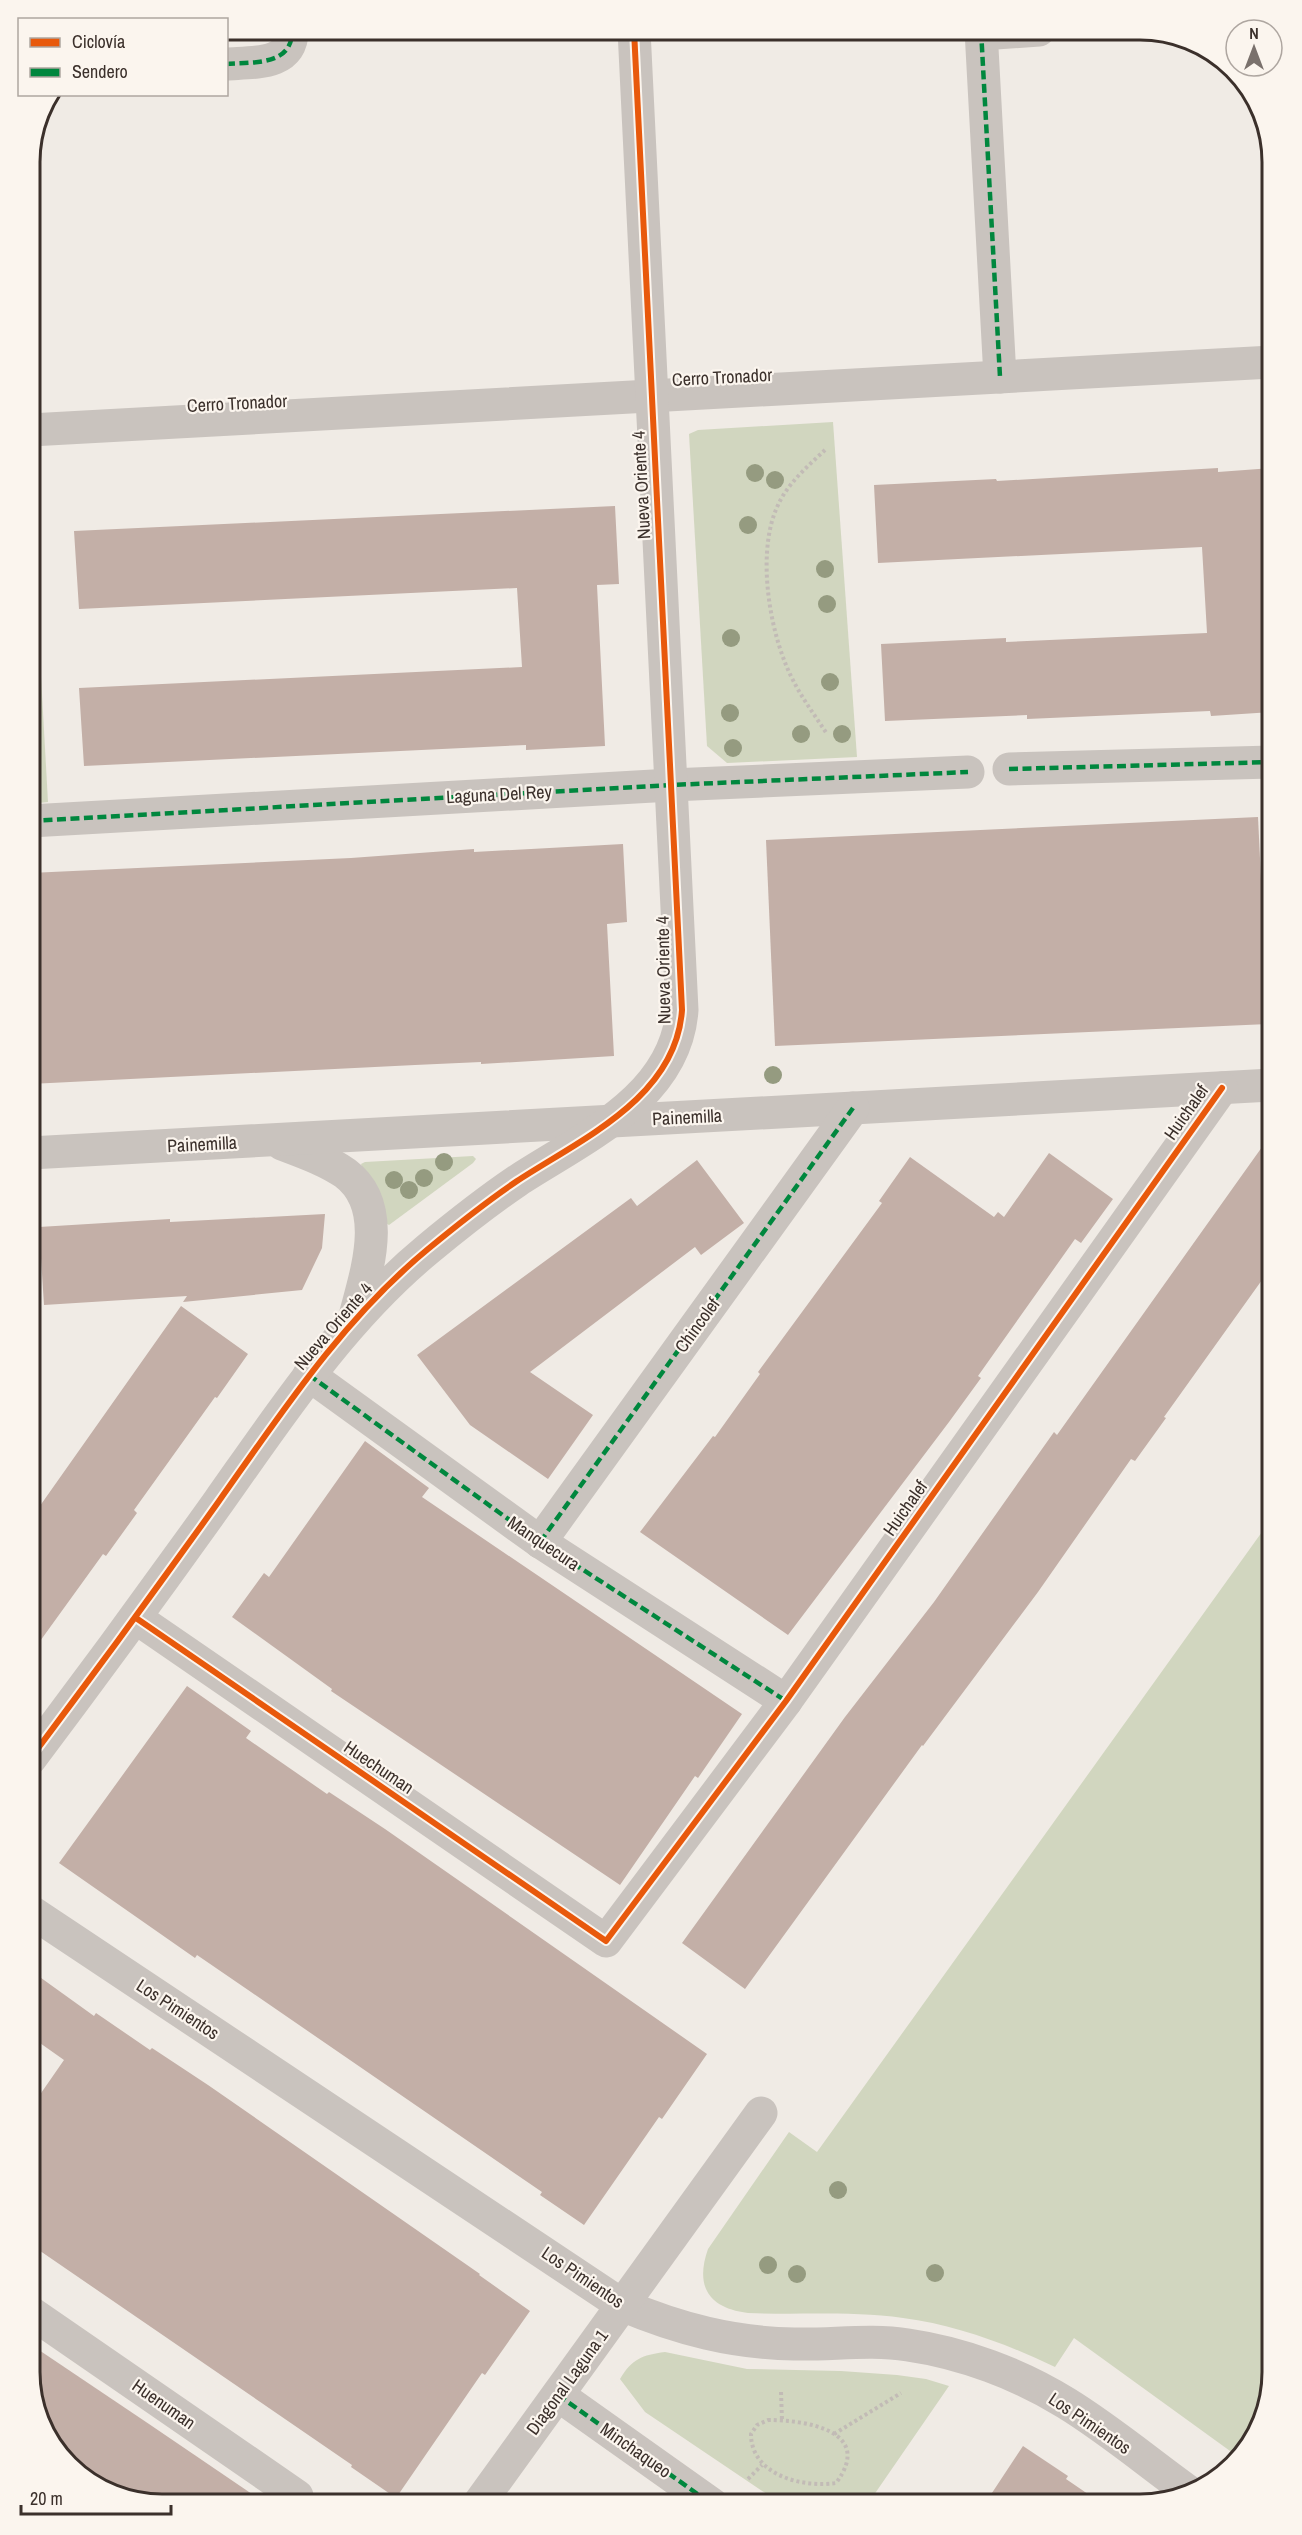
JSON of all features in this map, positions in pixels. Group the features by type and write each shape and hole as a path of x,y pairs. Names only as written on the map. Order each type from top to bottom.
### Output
{"street":[{"path":"228,64 261,62 282,55 289,48 290,40"},
{"name":"Nueva Oriente 4","path":"40,1745 136,1618 309,1375 354,1320 415,1260 466,1217 610,1121 632,1103 665,1066 680,1031 682,1010 635,40"},
{"path":"981,41 1000,377"},
{"name":"Cerro Tronador","path":"41,429 1262,363"},
{"path":"1009,769 1262,762"},
{"name":"Laguna Del Rey","path":"41,820 671,784 968,772"},
{"name":"Painemilla","path":"41,1152 1262,1086"},
{"name":"Huichalef","path":"606,1941 786,1701 1222,1088"},
{"name":"Chincolef","path":"540,1542 853,1108"},
{"name":"Nueva Oriente 4","path":"272,1140 314,1156 345,1173 354,1182 366,1203 372,1235 354,1320"},
{"name":"Manquecura","path":"309,1375 540,1542 786,1701"},
{"name":"Huechuman","path":"136,1618 606,1941"},
{"name":"Los Pimientos","path":"40,1918 564,2264 622,2305 683,2328 744,2342 897,2344 942,2352 979,2362 1066,2403 1182,2486"},
{"name":"Diagonal Laguna 1","path":"486,2494 761,2113"},
{"name":"Huenuman","path":"40,2319 294,2494"},
{"name":"Minchaqueo","path":"558,2395 698,2494"}],"path":[{"path":"825,450 790,486 777,506 770,532 768,581 777,638 787,668 855,777"},
{"path":"781,2392 782,2421"},
{"path":"834,2434 901,2393"},
{"path":"768,2421 782,2421 805,2423 834,2434 843,2441 848,2455 846,2469 836,2483 806,2484 773,2471 753,2454 751,2434 757,2425 768,2421"}],"green space":[{"path":"833,422 857,757 727,763 707,746 689,434 698,430"},
{"path":"41,672 48,802 41,803"},
{"path":"473,1156 476,1159 473,1163 389,1225 384,1222 361,1164 365,1162"},
{"path":"1262,1532 1262,2372 1255,2412 1241,2440 1232,2452 1074,2338 1055,2367 981,2336 923,2321 864,2315 748,2313 723,2306 714,2300 704,2284 704,2262 708,2249 789,2132 817,2152"},
{"path":"665,2352 747,2369 897,2375 926,2379 949,2386 875,2494 767,2494 645,2412 620,2379 633,2362"}],"building":[{"path":"1218,468 1218,472 1262,469 1262,713 1211,716 1210,711 1027,719 1027,715 885,721 881,644 1006,638 1006,642 1207,633 1202,547 878,563 874,485 996,479 997,481"},
{"path":"615,506 619,584 597,585 605,746 526,750 526,745 84,766 79,688 522,667 517,588 79,609 74,531"},
{"path":"1258,817 1262,900 1262,1024 775,1046 766,840"},
{"path":"623,844 627,922 607,924 614,1056 41,1083 41,873 351,858 474,849 474,852"},
{"path":"1262,1147 1262,1280 1135,1461 1131,1459 1038,1592 922,1745 745,1989 682,1943 845,1717 934,1602 1054,1432 1057,1435"},
{"path":"1049,1153 1113,1199 1081,1243 1075,1239 978,1376 981,1378 788,1635 640,1532 713,1436 715,1437 760,1374 758,1372 882,1203 879,1201 910,1157 994,1217 998,1212 1004,1217"},
{"path":"697,1160 744,1223 701,1255 695,1247 530,1372 593,1415 548,1479 470,1425 417,1355 631,1198 637,1206"},
{"path":"325,1214 322,1248 302,1290 183,1302 187,1296 44,1305 41,1227 170,1219 170,1222"},
{"path":"181,1306 248,1354 134,1510 137,1513 106,1556 103,1554 40,1641 40,1505"},
{"path":"365,1441 429,1488 422,1497 742,1714 698,1778 695,1776 620,1885 331,1691 332,1689 232,1617 264,1573 269,1577"},
{"path":"187,1686 251,1731 246,1738 327,1794 329,1792 385,1829 707,2054 662,2119 659,2117 584,2225 540,2195 542,2192 197,1955 195,1958 59,1863"},
{"path":"40,1977 94,2016 96,2013 150,2050 152,2048 208,2085 530,2311 485,2375 482,2373 399,2494 390,2494 351,2467 352,2465 40,2251 40,2094 64,2060 40,2043"},
{"path":"40,2351 252,2494 139,2492 123,2488 95,2474 71,2453 50,2419 43,2396"},
{"path":"1023,2446 1068,2476 1066,2479 1088,2494 991,2494"}],"marked path":[{"path":"228,64 270,60 286,50 291,40"},
{"path":"982,41 1000,377"},
{"path":"1009,769 1262,762"},
{"path":"41,820 671,785 968,772"},
{"path":"540,1542 853,1108"},
{"path":"309,1375 540,1542 786,1701"},
{"path":"558,2395 698,2494"}],"cycle path":[{"path":"40,1745 290,1401 368,1305 397,1276 472,1214 517,1181 596,1132 621,1113 644,1092 663,1068 676,1041 682,1010 635,40"},
{"path":"136,1618 606,1941 786,1701 1222,1088"}]}
